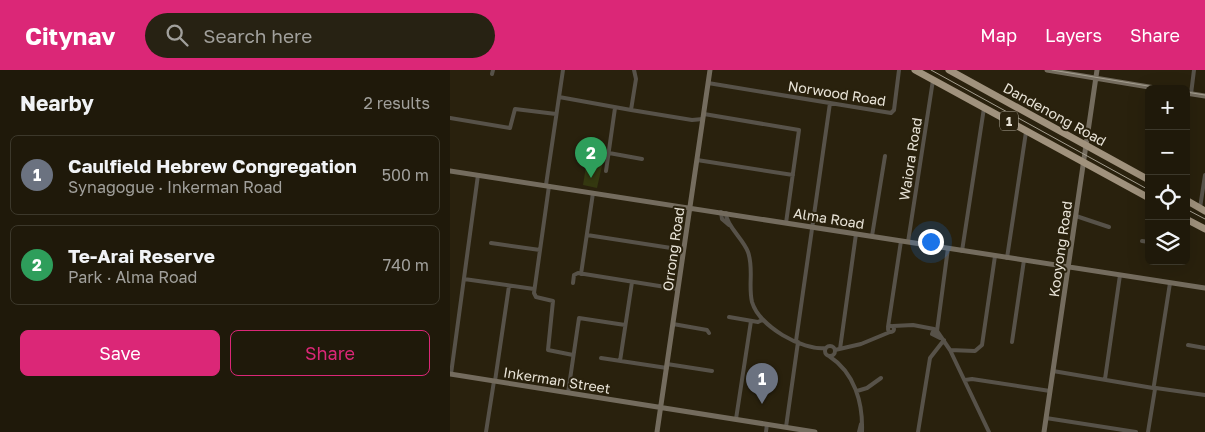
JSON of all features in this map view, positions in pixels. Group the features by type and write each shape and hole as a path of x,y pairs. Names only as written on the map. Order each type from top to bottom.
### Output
{"highway":[{"name":"Dandenong Road","path":"915,70 1145,196"},
{"name":"Dandenong Road","path":"949,70 1145,178"},
{"path":"1190,202 1203,210"},
{"path":"1188,220 1205,229"}],"street":[{"path":"561,70 534,289 535,297 552,301 548,350 573,355"},
{"path":"631,110 636,79 634,70"},
{"name":"Orrong Road","path":"657,432 710,70"},
{"path":"1047,70 1145,86"},
{"name":"Kooyong Road","path":"1044,432 1097,70"},
{"path":"1190,88 1194,70"},
{"name":"Norwood Road","path":"708,83 892,112 899,71"},
{"name":"Waiora Road","path":"908,242 933,80"},
{"path":"1190,93 1205,96"},
{"path":"558,99 692,120 703,119 799,130 786,223"},
{"path":"786,427 830,103"},
{"path":"606,170 615,108"},
{"path":"962,251 984,108"},
{"path":"510,128 515,109 556,114"},
{"path":"450,118 517,129"},
{"path":"1007,258 1027,131"},
{"path":"608,153 642,158"},
{"path":"872,236 885,156"},
{"path":"697,160 793,175"},
{"name":"Alma Road","path":"450,171 1205,288"},
{"path":"450,374 478,175"},
{"path":"1203,210 1205,175"},
{"path":"581,274 593,193"},
{"path":"723,213 722,219 742,238 750,256 753,303 762,320 776,331 797,342 812,347 832,350 879,336 891,328 902,326 922,327 935,331 950,350 989,432"},
{"path":"1076,216 1109,227"},
{"path":"840,348 856,234"},
{"path":"587,235 684,250"},
{"path":"891,328 890,316 901,241"},
{"path":"491,243 540,250"},
{"path":"935,331 948,248"},
{"path":"950,350 975,351 982,345 995,256"},
{"path":"1012,342 1024,260"},
{"path":"573,283 574,274 581,274 678,289"},
{"path":"1105,379 1120,275"},
{"path":"464,279 534,289"},
{"path":"620,361 632,282"},
{"path":"1148,432 1170,283"},
{"path":"486,432 509,286"},
{"path":"729,317 750,321 762,320"},
{"path":"568,393 578,318 625,325"},
{"path":"736,419 750,321"},
{"path":"673,324 708,330 709,333"},
{"path":"918,432 930,359 944,340"},
{"path":"1188,345 1205,348"},
{"path":"812,347 838,362"},
{"path":"828,356 832,350"},
{"path":"828,356 832,350"},
{"path":"832,350 838,362 851,378 857,391 862,422 860,432"},
{"path":"602,358 712,371"},
{"path":"1053,371 1205,395"},
{"name":"Inkerman Street","path":"450,374 815,432"},
{"path":"857,391 867,388 881,378"},
{"path":"965,380 972,379 1050,391"},
{"path":"1046,418 1136,432"},
{"path":"766,432 767,424"}],"green space":[{"path":"588,154 604,157 597,188 583,185"}],"tram line":[{"path":"931,70 1145,188"},
{"path":"1052,70 1145,86"},
{"path":"1190,93 1205,95"},
{"path":"1190,211 1205,219"}],"place":[{"name":"Te-Arai Reserve","path":"591,178"},
{"name":"Caulfield Hebrew Congregation","path":"762,404"}]}
